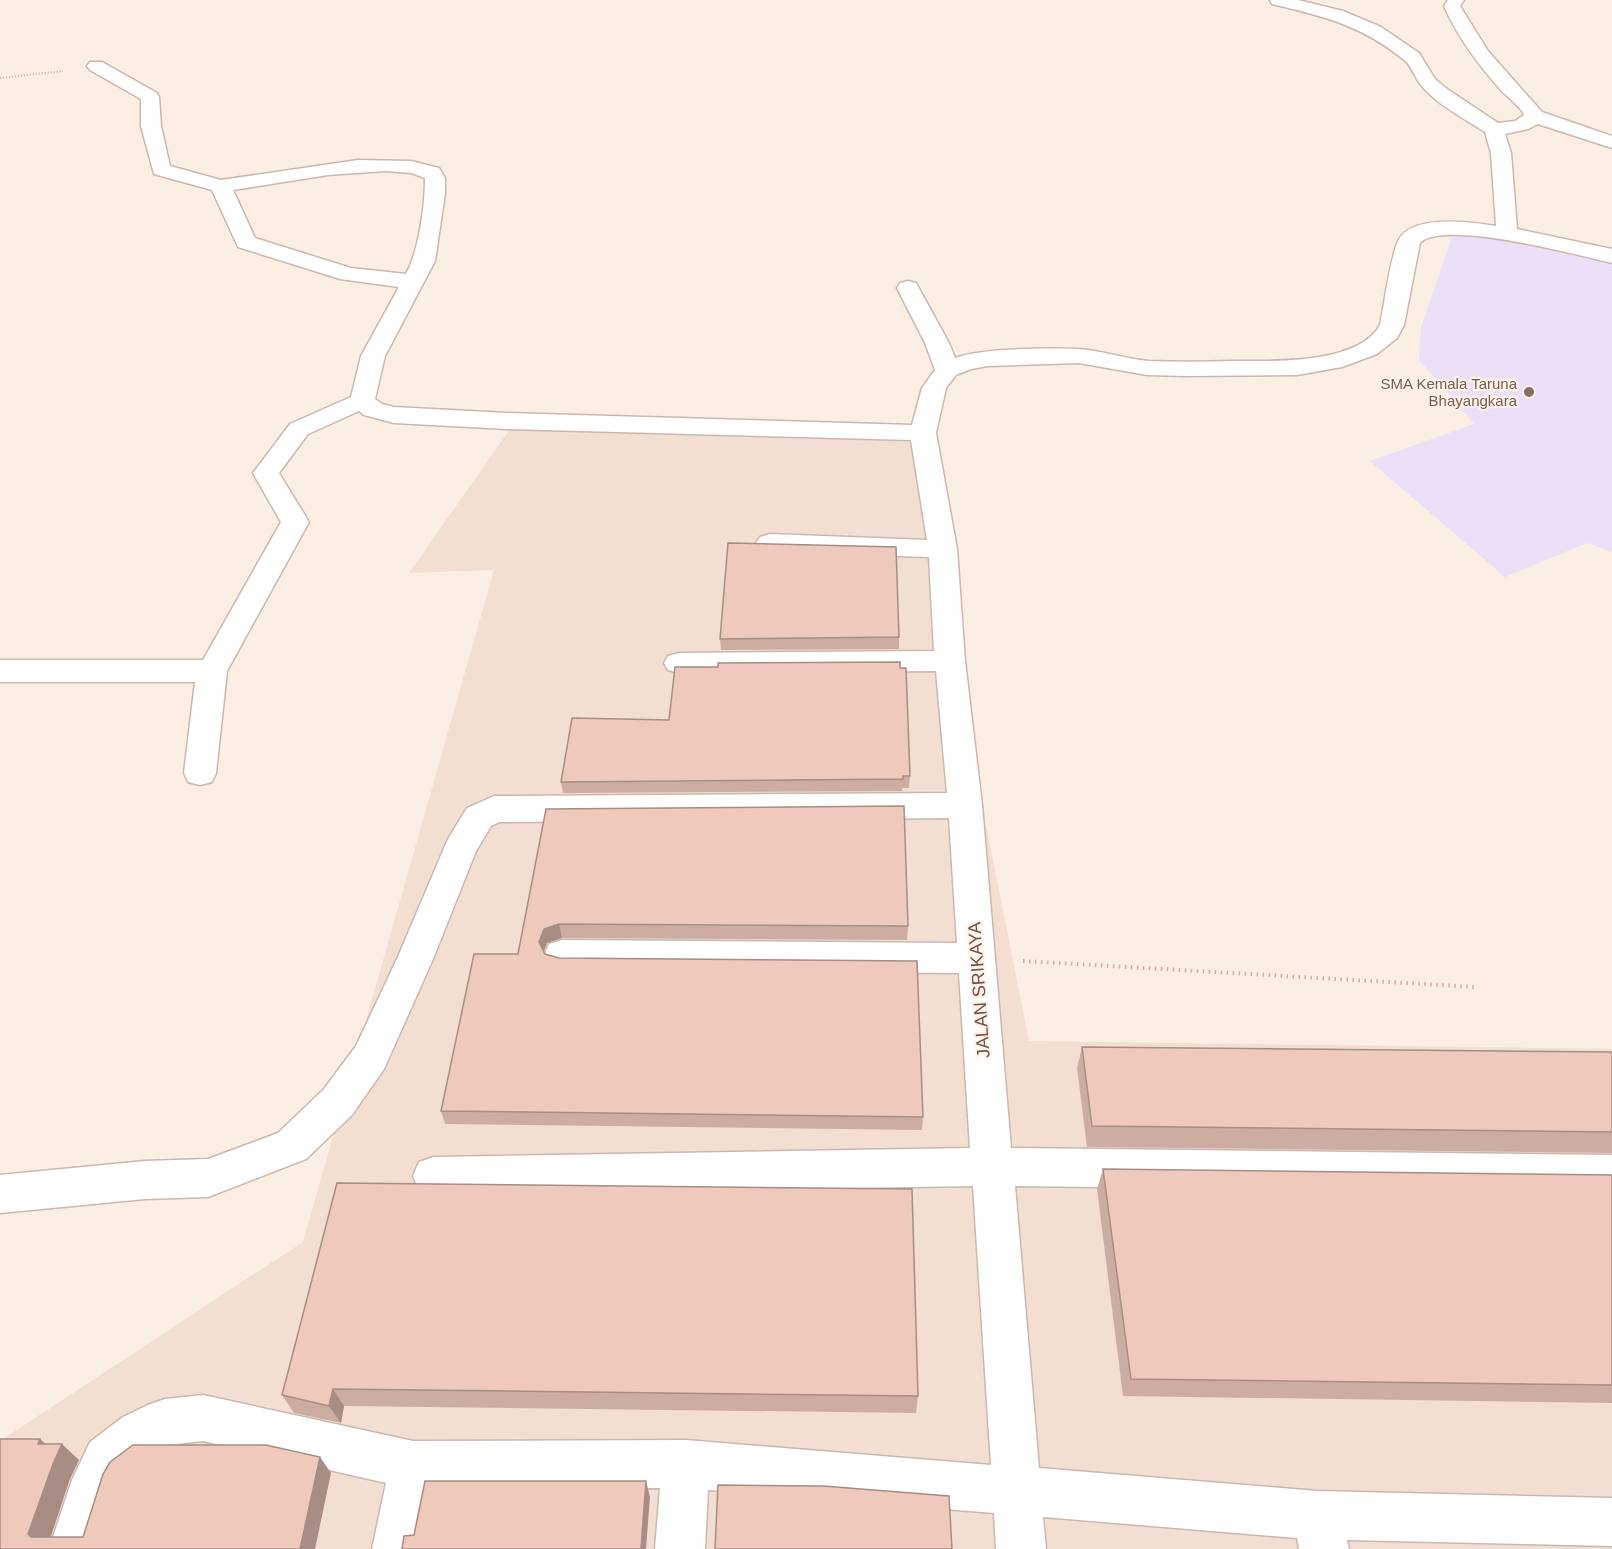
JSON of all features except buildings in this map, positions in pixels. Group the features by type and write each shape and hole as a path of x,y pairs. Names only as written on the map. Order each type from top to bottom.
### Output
{"street":[{"path":"1278,0 1343,16 1375,31 1413,57 1428,82 1440,93 1494,129 1501,153 1507,234"},
{"path":"1456,0 1452,6 1470,39 1503,82 1530,107 1533,116 1530,122 1494,129"},
{"path":"96,66 150,97 151,126 161,170 221,186 366,165 412,167 432,172 435,178 435,193 424,261 373,356 362,401"},
{"path":"1533,116 1612,142"},
{"path":"221,186 246,242 348,274 413,282"},
{"path":"362,401 373,410 394,415 923,434 934,388 947,370 966,362 988,359 1079,356 1147,368 1297,368 1333,362 1370,349 1385,338 1392,325 1409,241 1418,233 1460,229 1507,234 1612,256"},
{"path":"908,288 937,343 947,370"},
{"path":"200,773 212,671 295,522 266,473 299,429 362,401"},
{"name":"JALAN SRIKAYA","path":"923,434 942,549 950,661 965,805 1021,1549"},
{"path":"770,543 942,549"},
{"path":"679,663 950,661"},
{"path":"0,671 212,671"},
{"path":"0,1194 145,1180 208,1178 292,1146 338,1102 370,1057 415,959 459,848 478,817 494,810 965,805"},
{"path":"562,955 976,958"},
{"path":"434,1176 992,1167 1612,1174"},
{"path":"74,1549 96,1480 107,1459 140,1434 165,1422 203,1418 413,1465 686,1464 1018,1490 1321,1532 1610,1530"},
{"path":"680,1549 686,1464"},
{"path":"397,1549 413,1465"}],"path":[{"path":"0,78 96,66"},
{"path":"976,958 1475,987"}],"shaded area":[{"name":"SMA Kemala Taruna Bhayangkara","path":"1479,235 1543,244 1612,262 1612,552 1587,543 1505,577 1370,461 1474,424 1419,360 1421,327 1452,237"},
{"path":"517,419 914,433 929,539 1029,1041 1612,1049 1612,1549 0,1549 0,1441 303,1242 494,570 409,573"}],"place":[{"name":"SMA Kemala Taruna Bhayangkara","path":"1529,392"}]}
